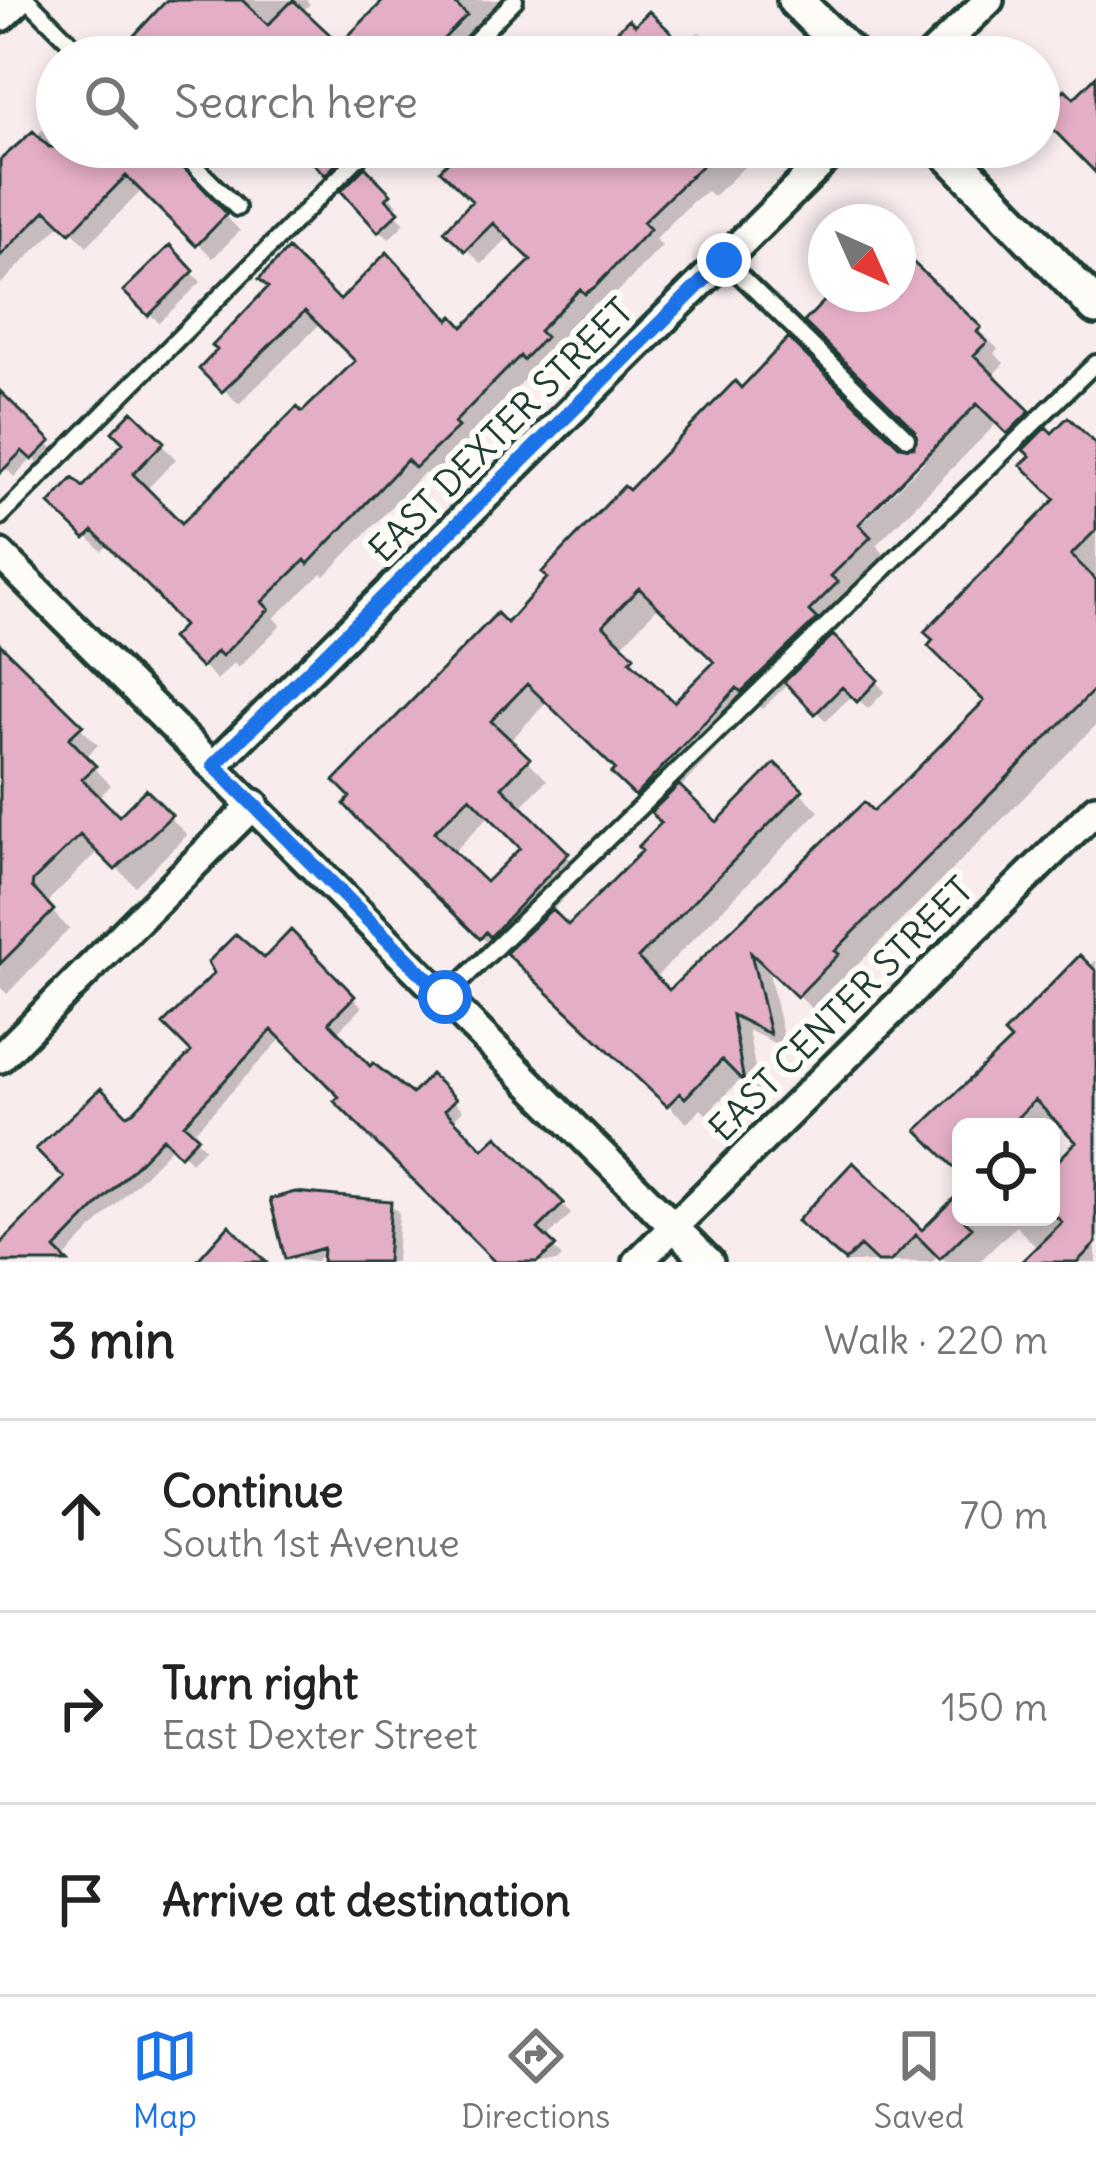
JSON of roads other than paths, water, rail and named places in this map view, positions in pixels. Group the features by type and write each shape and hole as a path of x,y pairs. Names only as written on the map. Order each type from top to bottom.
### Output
{"street":[{"path":"0,14 15,0"},
{"path":"795,0 832,36"},
{"path":"952,36 989,0"},
{"name":"EAST DEXTER STREET","path":"214,765 817,168"},
{"path":"961,168 1096,307"},
{"path":"0,554 709,1262"},
{"path":"0,1058 254,804"},
{"name":"EAST CENTER STREET","path":"638,1262 1096,808"}],"lane":[{"path":"28,0 65,36"},
{"path":"480,36 515,0"},
{"path":"197,168 237,208"},
{"path":"0,517 348,168"},
{"path":"724,260 907,438"},
{"path":"445,997 1096,363"}]}
